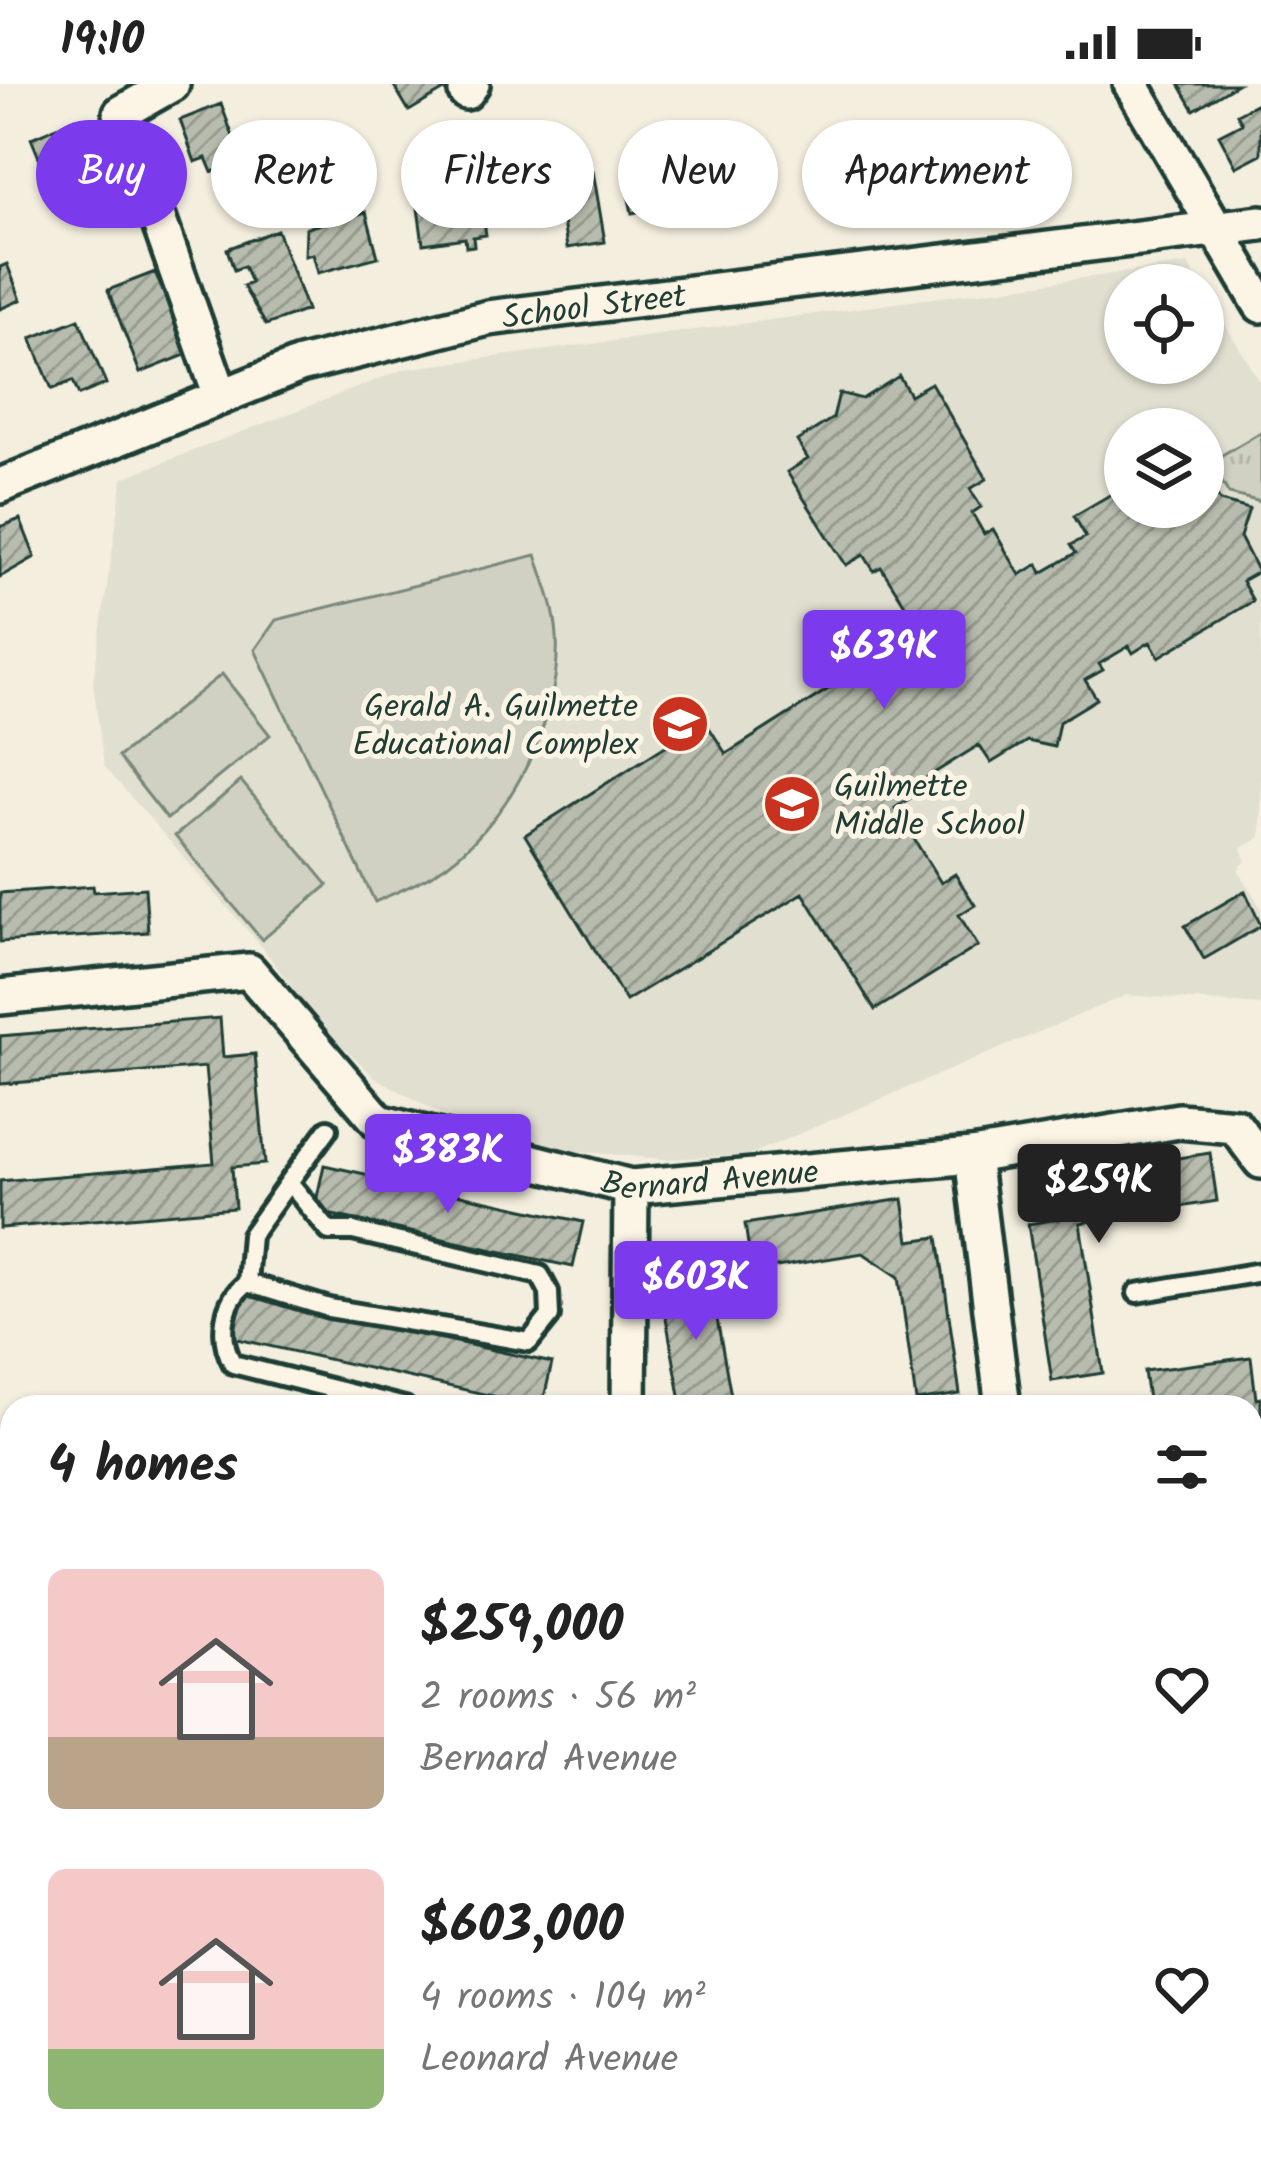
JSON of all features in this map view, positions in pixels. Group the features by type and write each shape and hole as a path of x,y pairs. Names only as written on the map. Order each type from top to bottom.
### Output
{"street":[{"path":"172,84 121,113 221,397"},
{"path":"1131,84 1261,305"},
{"name":"School Street","path":"0,486 300,365 488,318 1261,223"},
{"name":"Bernard Avenue","path":"0,997 249,970 379,1122 631,1187 972,1156 1179,1121 1246,1125 1261,1161"},
{"path":"972,1156 1002,1395"},
{"path":"629,1395 631,1187"}],"lane":[{"path":"328,1129 251,1234 247,1283 233,1293 224,1348 233,1364 357,1395"},
{"path":"247,1283 329,1308 530,1342 550,1316 549,1292 540,1275 353,1232 329,1232 289,1182"},
{"path":"1137,1293 1261,1272"}],"shaded area":[{"name":"Gerald A. Guilmette Educational Complex","path":"1104,275 1104,384 1224,384 1224,323 1261,383 1261,837 1242,848 1246,861 1238,869 1261,908 1261,1005 1126,995 749,1155 666,1159 519,1146 441,1114 375,1077 319,1024 263,948 104,766 93,682 123,478 405,369"}],"green space":[{"path":"1261,432 1261,502 1229,494 1224,486 1224,454"},
{"path":"536,555 554,615 556,669 550,703 525,770 484,830 460,854 426,878 375,902 255,650 276,620"},
{"path":"222,674 270,735 167,819 118,757"},
{"path":"241,781 328,885 262,940 175,836"}],"building":[{"path":"393,84 443,84 446,89 409,111"},
{"path":"1179,84 1237,84 1194,110"},
{"path":"221,104 227,120 211,120 211,170 206,158 195,162 187,140 187,120 180,120"},
{"path":"1256,104 1261,110 1261,154 1236,167 1219,135 1242,123 1237,114"},
{"path":"594,177 605,242 567,248 564,228 594,228"},
{"path":"306,228 370,228 378,257 318,273 313,254 305,256"},
{"path":"421,228 485,228 486,235 473,237 474,246 466,247 465,238 423,244"},
{"path":"277,230 307,310 266,325 243,286 251,283 244,266 234,270 227,249"},
{"path":"7,264 21,300 0,309 0,267"},
{"path":"155,272 188,354 140,373 108,290"},
{"path":"79,319 106,384 79,395 73,381 52,389 31,338"},
{"path":"899,376 910,395 931,383 987,479 970,489 981,507 972,513 984,534 993,529 1020,575 1038,564 1042,573 1076,553 1071,545 1086,537 1074,516 1104,498 1104,528 1224,528 1224,502 1249,509 1240,537 1258,572 1242,581 1253,601 1159,657 1150,642 1133,653 1129,646 1099,664 1103,670 1085,680 1097,699 1059,722 1054,747 1027,741 991,763 979,745 923,780 927,787 895,808 941,883 955,874 975,905 959,915 978,946 875,1010 803,893 626,1001 525,835 705,721 726,754 915,634 906,620 912,616 881,567 874,571 864,555 846,565 787,472 808,459 797,441 833,418 839,393 862,399"},
{"path":"20,519 35,557 0,577 0,527"},
{"path":"93,886 94,892 145,888 148,932 0,942 0,893"},
{"path":"1245,891 1261,926 1204,959 1185,926"},
{"path":"220,1018 223,1057 255,1054 265,1164 232,1167 235,1208 0,1228 0,1181 214,1163 205,1067 0,1084 0,1036"},
{"path":"1210,1153 1217,1201 1080,1223 1103,1373 1052,1381 1028,1224 1058,1219 1051,1178"},
{"path":"324,1165 583,1222 573,1267 314,1211"},
{"path":"903,1199 909,1241 938,1237 960,1394 915,1395 899,1277 863,1253 752,1271 745,1224"},
{"path":"709,1275 731,1395 680,1395 660,1284"},
{"path":"243,1295 552,1363 545,1395 488,1395 233,1338"},
{"path":"1251,1357 1256,1395 1147,1395 1144,1371"}],"place":[{"name":"Gerald A. Guilmette Educational Complex","path":"680,724"},
{"name":"Guilmette Middle School","path":"792,804"}]}
